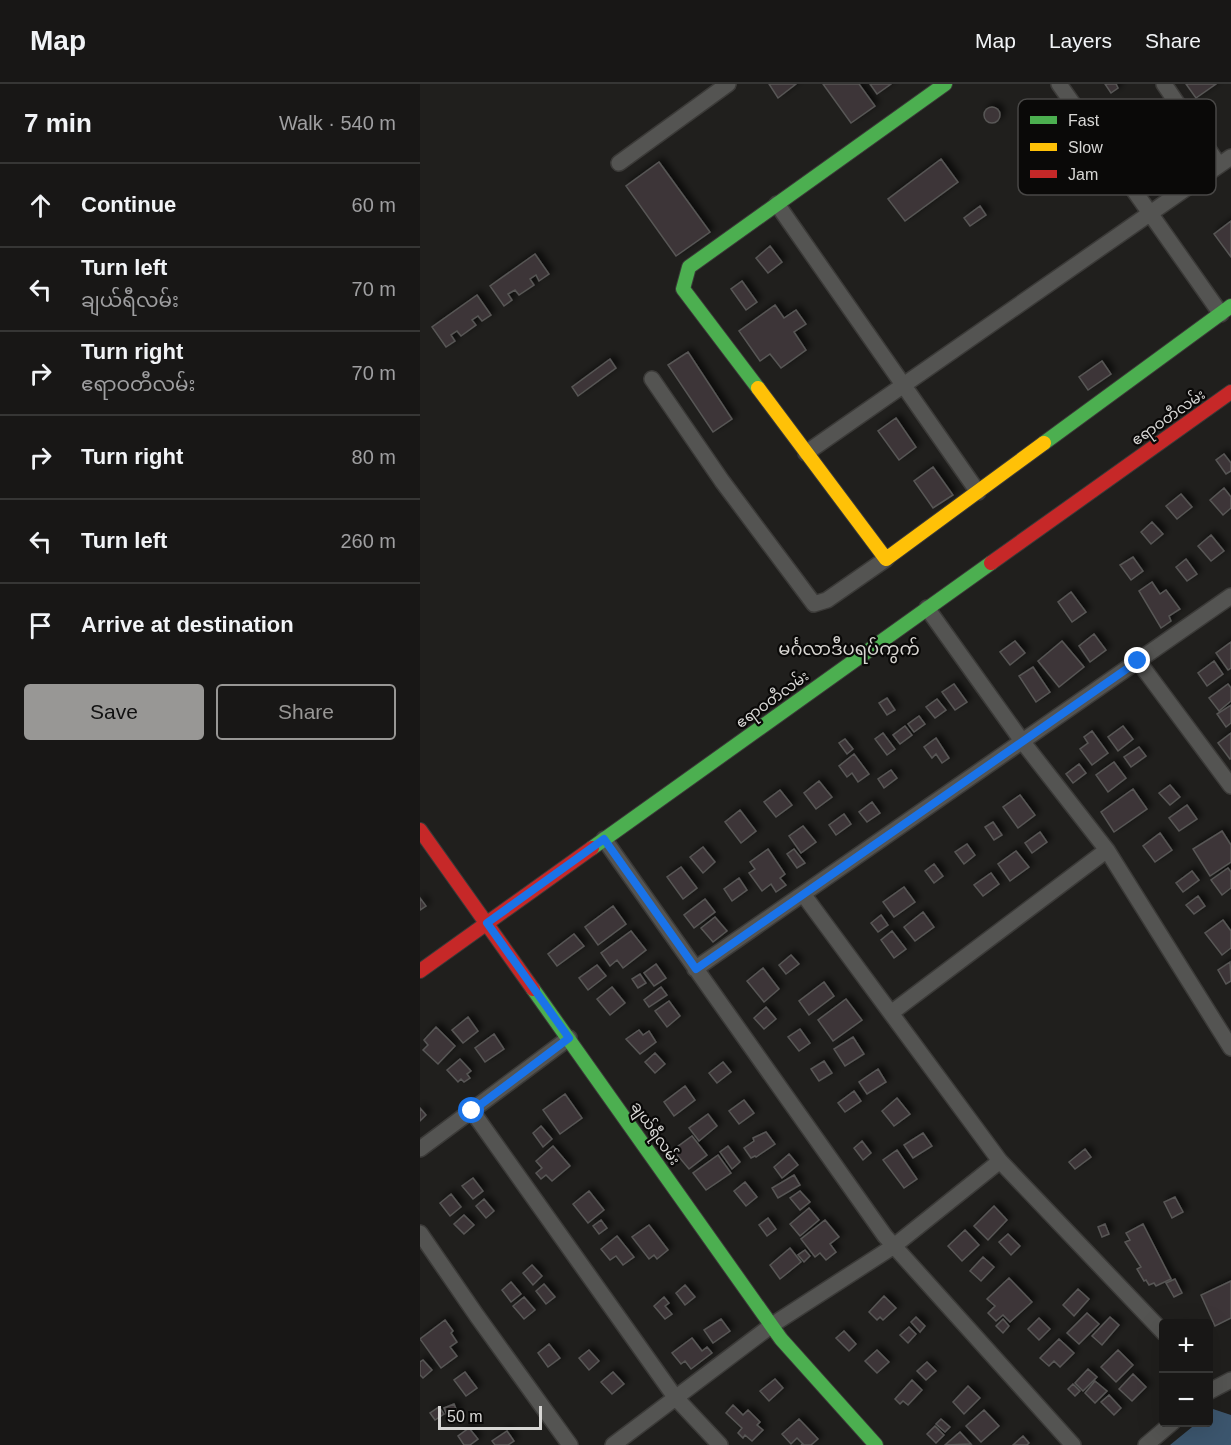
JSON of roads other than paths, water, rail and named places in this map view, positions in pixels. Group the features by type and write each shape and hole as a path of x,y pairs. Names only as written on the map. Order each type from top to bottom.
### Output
{"street":[{"path":"619,163 707,90 728,84"},
{"path":"886,559 683,289 689,267 945,84"},
{"path":"1059,84 1070,99"},
{"path":"1164,84 1176,99"},
{"path":"652,379 722,481 814,604 827,600 1226,310 1139,195"},
{"path":"806,453 1176,195"},
{"path":"777,204 978,492"},
{"name":"ဧရာဝတီလမ်း","path":"420,971 1231,392"},
{"path":"696,969 1231,596"},
{"path":"927,608 1022,741 1107,849 1231,1048"},
{"path":"1138,661 1231,786"},
{"name":"ချယ်ရီလမ်း","path":"420,830 781,1339 876,1445"},
{"path":"604,839 894,1246 1073,1445"},
{"path":"891,1013 1107,849"},
{"path":"803,894 1000,1161 1159,1328"},
{"path":"420,1149 569,1038"},
{"path":"472,1111 675,1397 720,1445"},
{"path":"614,1445 772,1325 894,1246 1000,1161"},
{"path":"420,1233 570,1445"},
{"path":"1213,1388 1231,1380"},
{"path":"1146,1445 1167,1427"}],"water":[{"path":"1213,1409 1231,1415 1231,1445 1170,1445 1192,1427 1213,1427"}],"district":[{"name":"မင်္ဂလာဒီပရပ်ကွက်","path":"849,649"}]}
